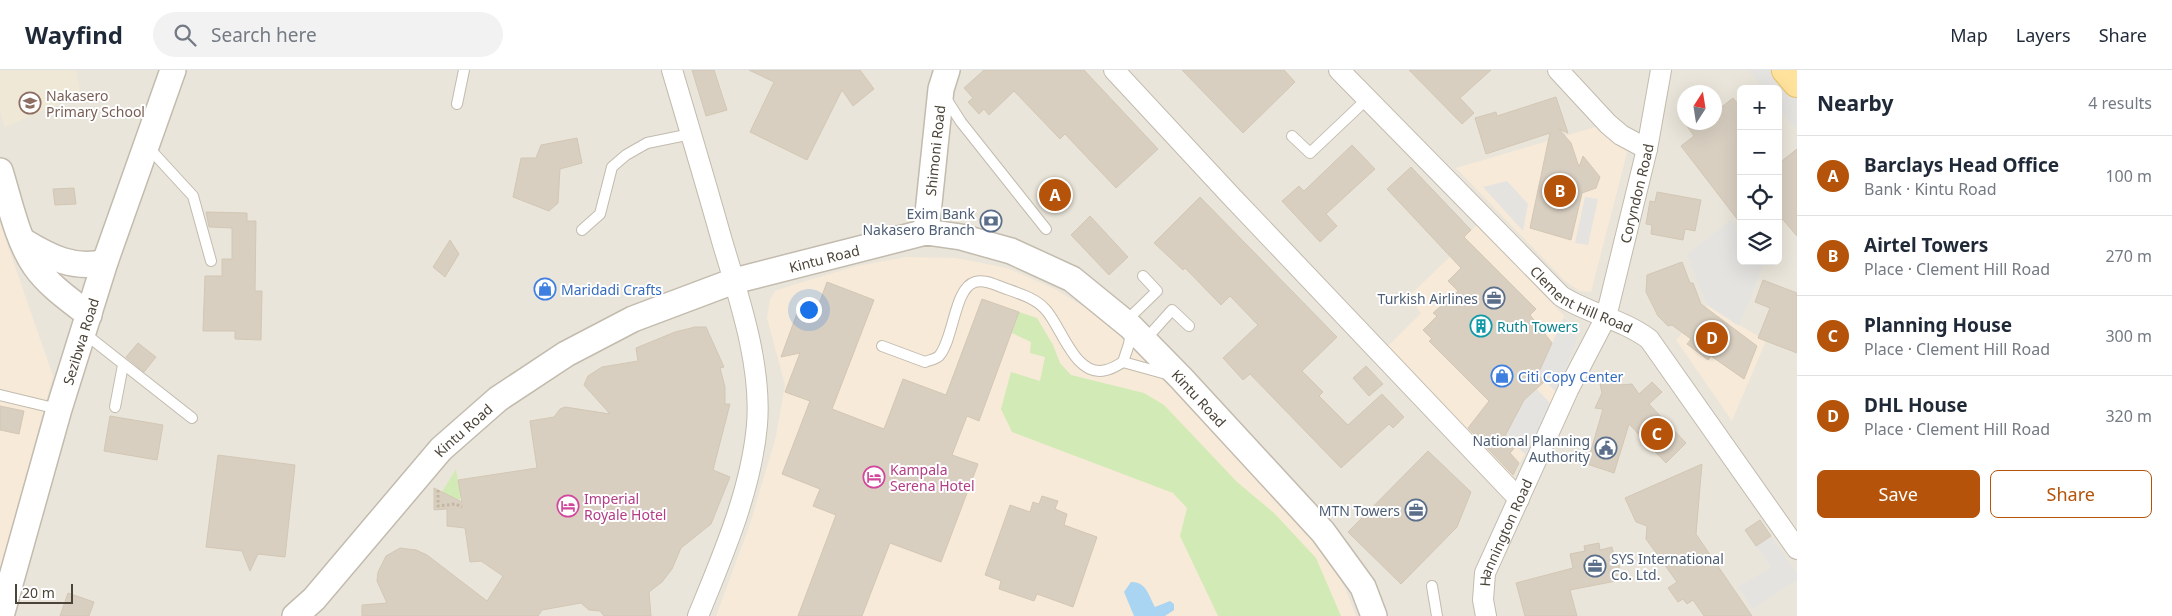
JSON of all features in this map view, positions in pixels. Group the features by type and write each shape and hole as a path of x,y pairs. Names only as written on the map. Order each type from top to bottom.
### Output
{"street":[{"name":"Sezibwa Road","path":"3,601 59,409 105,262 173,70"},
{"path":"672,70 734,281 755,368 757,390 756,426 738,509 724,554 698,616"},
{"path":"1114,70 1519,499"},
{"name":"Clement Hill Road","path":"1339,70 1561,296 1574,305 1637,330 1649,339 1797,549"},
{"path":"1558,70 1608,124 1621,135 1647,148"},
{"name":"Coryndon Road","path":"1606,317 1647,148 1661,70"},
{"name":"Shimoni Road","path":"926,232 944,80"},
{"path":"0,172 23,241 34,266 86,324"},
{"name":"Kintu Road","path":"295,616 314,599 440,449 470,421 566,354 633,319 734,281 926,232 961,237 1012,251 1072,279 1133,330 1181,378 1323,532 1363,587 1374,616"},
{"path":"23,241 40,251 69,263 94,265 105,262"},
{"name":"Hannington Road","path":"1486,616 1483,600 1485,572 1568,390 1606,317"}],"lane":[{"path":"457,104 464,70"},
{"path":"944,80 961,122 1046,229"},
{"path":"1292,136 1310,153 1367,99"},
{"path":"582,230 600,214 612,167 626,154 647,142 691,134"},
{"path":"147,146 193,196 211,261"},
{"path":"1123,362 1133,330 1157,291 1143,276"},
{"path":"882,346 925,362 938,357 945,346 964,289 982,280 1024,295 1044,307 1073,355 1081,364 1092,369 1104,371 1123,362 1181,378"},
{"path":"1133,330 1172,310 1189,326"},
{"path":"86,324 123,365 192,418"},
{"path":"115,407 123,365"},
{"path":"0,394 59,409"},
{"path":"1432,586 1437,616"}],"path":[{"path":"438,490 438,506 455,504 462,507"}],"shaded area":[{"path":"0,70 1797,70 1797,616 0,616"},
{"name":"Nakasero Primary School","path":"0,70 76,70 81,94 5,127 0,112"},
{"path":"1749,70 1774,70 1797,96 1797,130 1782,112 1782,85 1761,85"},
{"path":"1602,125 1628,149 1591,292 1580,291 1565,281 1456,168"},
{"path":"1507,181 1528,204 1523,231 1483,187"},
{"path":"1585,197 1598,199 1588,245 1575,243"},
{"path":"1731,220 1737,228 1737,265 1763,265 1739,326 1707,305 1687,255"},
{"path":"0,223 53,376 0,572"},
{"path":"1477,225 1572,324 1577,340 1552,405 1511,479 1388,346 1421,313 1408,297 1457,250 1454,246"},
{"path":"906,257 956,258 1007,268 1055,289 1102,318 1173,390 1325,554 1345,588 1356,616 716,616 749,527 776,436 785,385 767,318 770,300 775,291 799,283 857,266"},
{"path":"1707,305 1766,341 1732,421 1676,340"},
{"path":"1564,317 1572,324 1577,340 1557,393 1538,374"},
{"path":"1532,384 1552,405 1526,455 1505,436"},
{"path":"1771,536 1797,574 1797,580 1753,609 1738,587 1771,567 1756,546"}],"green space":[{"path":"1019,312 1037,318 1053,345 1060,363 1071,375 1144,393 1164,405 1237,482 1274,513 1316,558 1341,616 1218,616 1180,536 1187,508 1173,493 1012,432 1001,409 1011,372 1040,381 1045,357 1030,353 1031,342 1012,333"},
{"path":"456,469 461,499 441,501 442,492"}],"water":[{"path":"1131,582 1136,582 1144,587 1155,607 1170,601 1174,604 1174,610 1165,616 1134,616 1124,592"}],"building":[{"path":"692,70 714,70 727,110 706,116"},
{"path":"749,70 860,70 874,89 853,106 842,90 807,160 750,132 774,82"},
{"path":"984,70 1084,70 1158,149 1116,188 1065,134 1060,139 1014,91 989,115 984,109 979,114 968,102 973,98 964,88"},
{"path":"1182,70 1284,70 1295,82 1243,133"},
{"path":"1409,70 1491,70 1460,98 1474,113 1462,124"},
{"path":"1556,97 1568,133 1559,129 1571,143 1579,167 1583,156 1600,177 1596,188 1582,193 1571,240 1530,228 1550,133 1486,154 1475,118 1496,112 1497,116"},
{"path":"1733,98 1737,103 1737,219 1681,146 1694,136 1690,130 1722,130 1722,107"},
{"path":"577,138 582,163 560,169 558,203 549,211 513,197 521,158 536,158 541,145"},
{"path":"1352,145 1375,169 1326,214 1337,226 1320,242 1282,201 1299,186 1304,191"},
{"path":"1797,149 1797,236 1782,219 1782,161"},
{"path":"1411,167 1471,230 1464,237 1536,309 1530,315 1552,343 1538,374 1544,382 1524,400 1505,436 1516,446 1510,453 1519,463 1513,475 1468,428 1489,401 1429,341 1432,339 1423,330 1437,316 1433,313 1458,291 1448,281 1461,268 1387,189"},
{"path":"74,188 76,204 55,205 53,189"},
{"path":"1657,192 1701,200 1695,231 1685,229 1683,240 1651,234 1652,225 1646,224 1650,201 1655,202"},
{"path":"1200,197 1337,337 1302,371 1323,392 1319,396 1348,425 1382,394 1404,417 1393,428 1389,424 1341,468 1250,374 1243,380 1223,358 1258,325 1230,296 1221,305 1185,268 1183,270 1154,243"},
{"path":"206,212 247,213 247,221 256,221 255,291 262,291 261,340 235,339 235,331 203,331 205,276 222,276 222,259 232,259 232,228 209,227"},
{"path":"1090,216 1128,257 1109,275 1071,235"},
{"path":"450,240 459,254 445,277 433,267"},
{"path":"1682,262 1701,304 1757,346 1744,379 1711,356 1708,360 1687,344 1691,339 1672,325 1668,326 1658,316 1646,292 1647,275"},
{"path":"1763,280 1797,293 1797,353 1758,338 1770,308 1755,302"},
{"path":"827,282 874,300 832,409 884,429 903,379 946,395 982,299 1019,312 979,421 967,416 952,455 978,464 941,562 890,543 862,616 798,616 836,515 813,506 820,489 782,474 810,401 785,392 800,353 781,357 799,308 815,315"},
{"path":"695,327 706,327 724,367 720,368 725,387 725,404 730,404 713,470 730,477 711,524 681,548 672,569 662,582 649,592 651,616 604,616 600,611 589,610 581,603 542,610 538,616 362,616 362,605 387,603 377,581 378,572 386,556 400,548 416,550 427,555 487,601 503,576 481,561 470,562 465,528 447,526 447,509 434,510 434,488 462,502 458,480 537,468 530,421 554,417 560,409 565,407 610,414 584,385 588,376 602,367 638,361 636,348 675,332"},
{"path":"138,343 156,357 144,372 126,357"},
{"path":"1366,366 1383,384 1369,396 1353,378"},
{"path":"1619,380 1620,385 1632,384 1639,394 1652,382 1662,392 1649,404 1686,443 1666,463 1629,424 1614,473 1587,464 1603,409 1595,408 1602,393 1600,384"},
{"path":"0,406 24,411 19,434 0,430"},
{"path":"110,416 163,425 157,460 104,451"},
{"name":"MTN Towers","path":"1428,451 1471,492 1457,527 1401,584 1348,532"},
{"path":"218,455 295,465 285,557 258,554 250,571 242,551 206,547"},
{"path":"1702,464 1696,534 1752,616 1704,616 1693,600 1687,604 1683,599 1678,602 1668,588 1677,582 1646,539 1647,526 1636,522 1625,498"},
{"path":"1042,496 1058,501 1055,509 1067,514 1064,525 1097,537 1073,607 1037,594 1034,601 999,589 1001,581 985,575 1010,505 1030,512 1033,502 1039,504"},
{"path":"1760,520 1771,536 1756,546 1745,530"},
{"path":"1599,543 1600,550 1612,547 1615,560 1618,560 1621,574 1615,576 1616,581 1570,590 1577,616 1525,616 1516,583 1573,568 1570,554 1585,551 1584,546"},
{"path":"68,593 94,602 89,616 60,616"}],"place":[{"name":"Nakasero Primary School","path":"30,103"},
{"name":"Airtel Towers","path":"1560,191"},
{"name":"Barclays Head Office","path":"1055,195"},
{"name":"Exim Bank Nakasero Branch","path":"991,221"},
{"name":"Maridadi Crafts","path":"545,289"},
{"name":"Turkish Airlines","path":"1494,298"},
{"name":"Ruth Towers","path":"1481,326"},
{"name":"DHL House","path":"1712,338"},
{"name":"Citi Copy Center","path":"1502,376"},
{"name":"Planning House","path":"1657,434"},
{"name":"National Planning Authority","path":"1606,448"},
{"name":"Kampala Serena Hotel","path":"874,477"},
{"name":"Imperial Royale Hotel","path":"568,506"},
{"name":"MTN Towers","path":"1416,510"},
{"name":"SYS International Co. Ltd.","path":"1595,566"}]}
